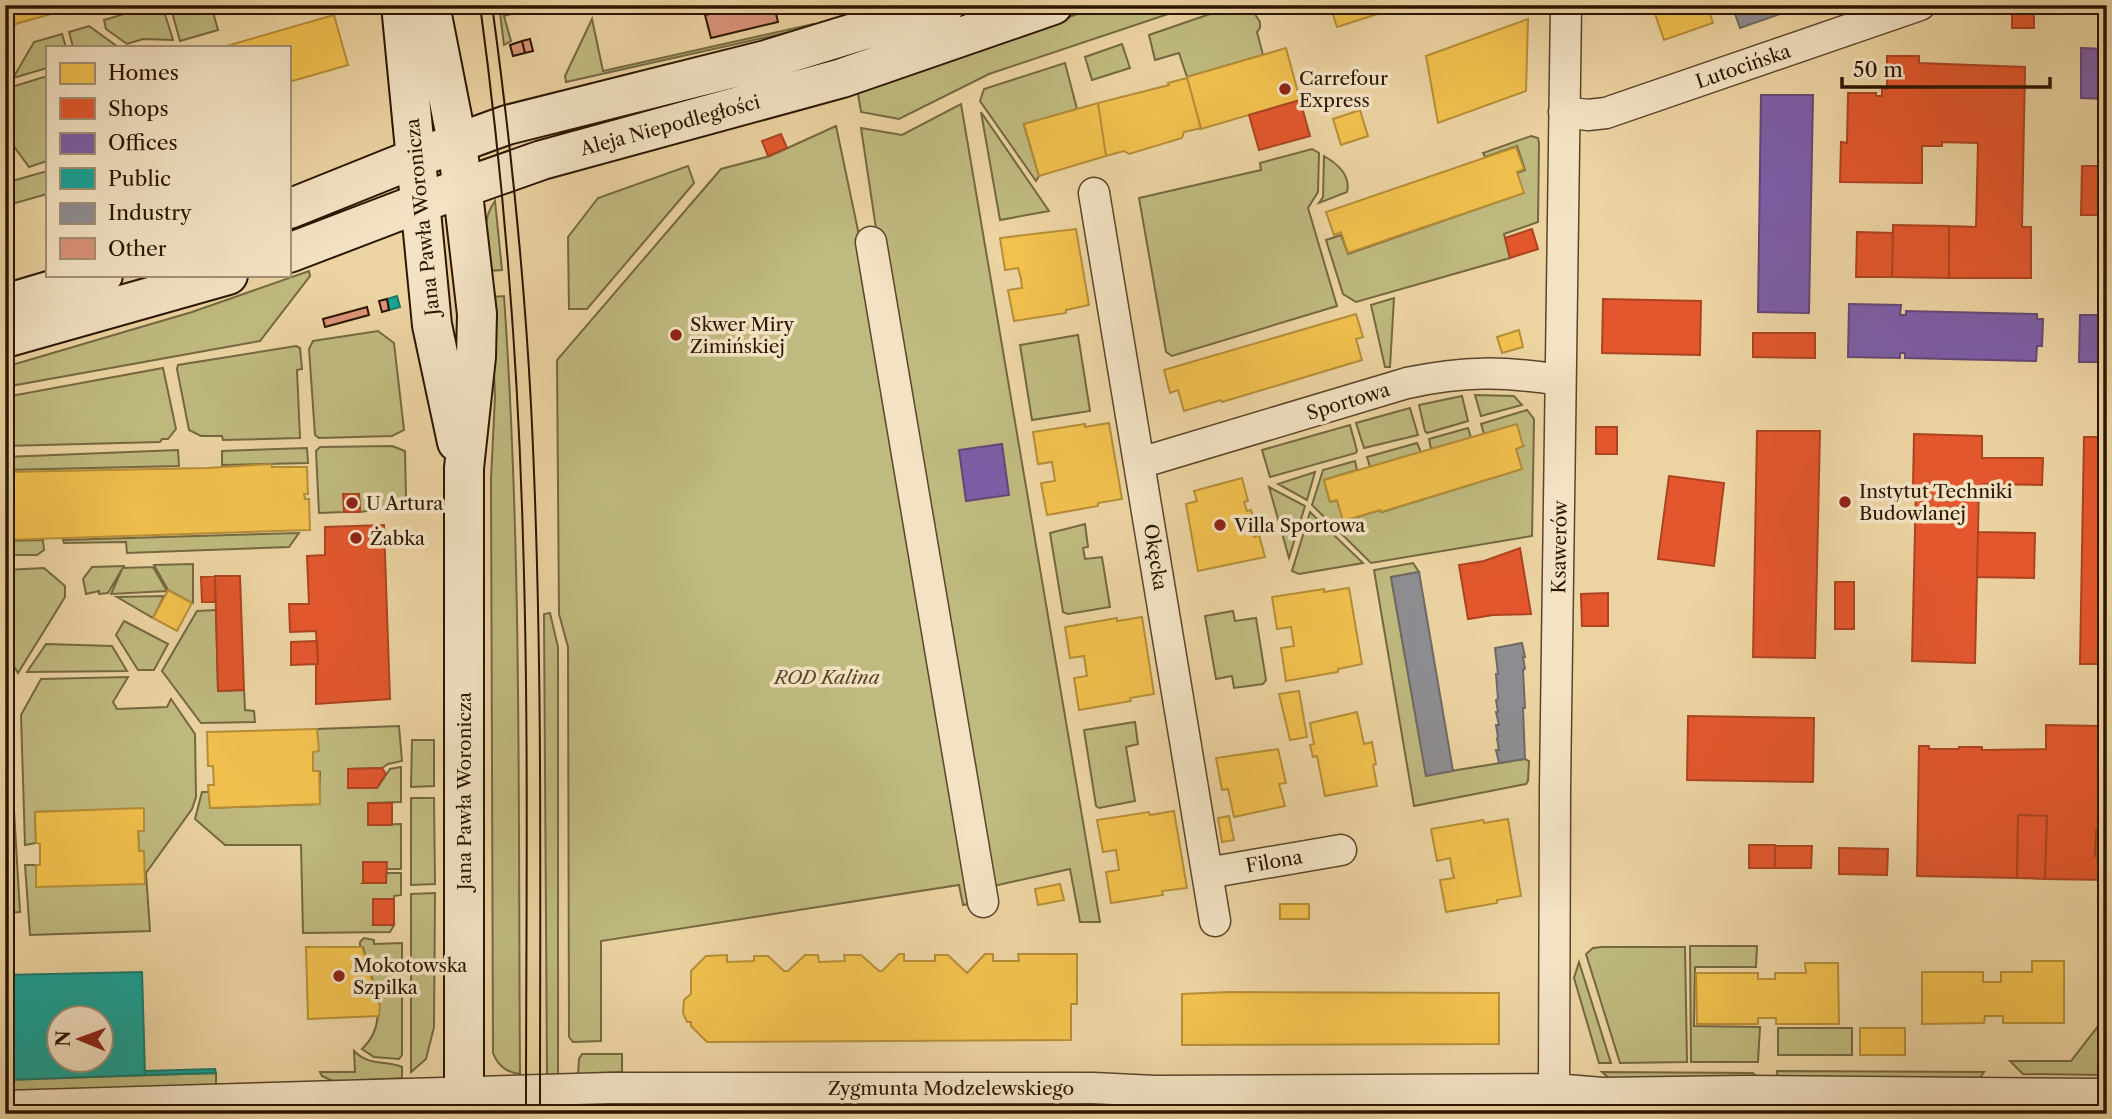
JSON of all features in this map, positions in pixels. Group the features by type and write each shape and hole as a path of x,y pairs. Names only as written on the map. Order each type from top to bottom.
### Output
{"main road":[{"name":"Jana Pawła Woronicza","path":"401,5 432,325 464,468"},
{"name":"Jana Pawła Woronicza","path":"430,5 464,188 477,314 476,357 464,468 464,1103"},
{"name":"Aleja Niepodległości","path":"290,209 457,142 538,116 766,60 945,5"},
{"name":"Aleja Niepodległości","path":"290,253 542,160 842,78 1053,5"},
{"path":"5,304 100,276"},
{"path":"5,338 224,276"}],"street":[{"name":"Ksawerów","path":"1554,1089 1566,5"},
{"name":"Lutocińska","path":"1564,112 1588,115 1606,113 1920,5"},
{"name":"Okęcka","path":"1094,193 1215,921"},
{"path":"871,242 983,901"},
{"name":"Sportowa","path":"1140,463 1407,383 1437,377 1475,372 1526,374 1560,380"},
{"name":"Filona","path":"1207,873 1340,850"},
{"name":"Zygmunta Modzelewskiego","path":"5,1106 407,1095 464,1103 621,1088 1093,1088 1155,1091 1554,1089 1602,1093 1767,1091 2107,1094"}],"green space":[{"path":"162,5 173,40 143,39 127,44 106,29 104,20"},
{"path":"170,5 211,5 218,30 180,41"},
{"path":"499,5 542,5 504,16 511,41 504,45"},
{"path":"1104,5 1195,5 989,74 899,119 861,112 858,94 862,88"},
{"path":"1236,5 1249,5 1260,22 1257,32 1263,55 1187,77 1179,53 1155,60 1149,35"},
{"path":"592,19 603,71 813,24 812,27 566,82 565,76"},
{"path":"89,26 117,46 73,46 69,32"},
{"path":"62,34 66,46 46,46 46,68 13,78 34,42"},
{"path":"1122,44 1130,68 1092,80 1085,57"},
{"path":"1065,63 1077,109 1024,125 1039,176 1036,181 980,101 984,89"},
{"path":"46,76 46,161 29,167 5,134 5,89"},
{"name":"ROD Kalina","path":"961,104 1100,922 1080,922 1070,869 989,887 991,900 963,905 959,885 601,941 601,1041 573,1042 569,1037 568,647 559,614 557,360 721,169 770,156 836,126 860,240 877,235 861,128 902,135"},
{"path":"981,112 1049,211 1000,220"},
{"path":"1531,136 1538,138 1539,143 1538,222 1504,234 1510,258 1356,302 1343,294 1326,240 1341,235 1348,254 1523,193 1517,173 1525,170 1517,146 1485,157 1483,153"},
{"path":"1312,149 1319,153 1318,192 1308,208 1337,306 1172,356 1166,352 1139,198 1261,170 1260,163"},
{"path":"1324,156 1342,171 1348,186 1347,192 1319,203 1323,197"},
{"path":"688,166 694,183 587,309 569,309 568,237 598,198"},
{"path":"46,171 46,194 5,206 5,183"},
{"path":"495,201 502,270 488,271 486,226 487,217"},
{"path":"309,271 310,276 260,341 5,387 5,367 192,312"},
{"path":"504,296 514,490 520,1074 503,1068 493,1053 491,479 495,397 491,297"},
{"path":"1394,298 1390,367 1385,367 1371,305"},
{"path":"378,331 394,343 404,430 392,436 319,438 315,435 309,349 313,341"},
{"path":"1078,335 1090,411 1032,420 1020,345"},
{"path":"296,346 300,348 302,369 297,370 300,438 223,440 222,436 201,436 189,430 178,365"},
{"path":"163,368 176,429 168,439 162,439 160,442 5,446 5,397"},
{"path":"1475,395 1514,396 1522,405 1481,416"},
{"path":"1462,396 1468,421 1427,433 1425,431 1419,405"},
{"path":"1410,408 1418,435 1364,448 1356,423"},
{"path":"1527,410 1534,419 1532,536 1371,563 1312,505 1323,470 1355,461 1357,470 1324,480 1330,502 1337,500 1344,521 1521,469 1516,449 1523,446 1484,434 1481,424"},
{"path":"1350,425 1356,453 1270,477 1262,450"},
{"path":"1468,428 1471,438 1431,449 1429,439"},
{"path":"1417,443 1421,452 1370,467 1367,457"},
{"path":"392,446 405,451 406,498 401,507 360,512 359,494 344,494 344,512 319,513 316,451 320,447"},
{"path":"307,448 308,463 222,465 222,451"},
{"path":"178,450 179,466 5,470 5,457"},
{"path":"1315,472 1307,500 1278,484"},
{"path":"1269,487 1305,506 1289,558"},
{"path":"1310,512 1363,563 1299,574 1292,571"},
{"path":"1085,524 1088,547 1083,548 1085,559 1102,557 1110,607 1068,614 1063,612 1050,533"},
{"path":"299,533 289,547 127,553 126,542 64,543 63,540"},
{"path":"43,540 44,550 37,555 5,555 5,541"},
{"path":"1413,563 1419,572 1391,577 1426,775 1525,759 1529,761 1526,784 1414,806 1374,570"},
{"path":"193,564 193,603 168,590 154,565"},
{"path":"124,566 123,568 153,567 167,591 111,594 122,569 108,593 99,594 99,591 86,594 83,579 92,567"},
{"path":"44,568 65,586 65,597 18,673 5,652 5,570"},
{"path":"164,596 153,618 117,597"},
{"path":"216,610 218,691 244,690 245,710 254,711 255,722 201,723 162,671 197,611"},
{"path":"1233,611 1235,621 1256,618 1266,680 1263,684 1234,688 1232,676 1216,679 1205,616"},
{"path":"550,613 558,647 558,1076 547,1076 544,614"},
{"path":"124,621 168,644 154,670 138,670 116,635"},
{"path":"46,644 112,646 127,671 27,672"},
{"path":"128,677 113,702 117,709 167,707 171,699 195,734 196,797 192,809 146,873 150,931 30,935 25,865 36,865 36,886 139,851 138,831 144,830 144,809 35,812 36,843 25,845 21,715 41,679"},
{"path":"1135,722 1138,744 1126,747 1135,801 1099,808 1096,806 1084,730"},
{"path":"5,725 9,725 20,912 5,913"},
{"path":"399,726 402,761 382,768 348,769 348,788 377,788 390,769 401,767 401,802 369,803 368,825 401,824 401,869 387,869 363,883 386,883 386,873 401,873 401,895 394,896 373,925 394,925 390,932 303,933 301,845 225,845 195,819 202,792 209,792 210,808 319,804 320,772 313,771 313,752 318,749 317,729"},
{"path":"412,740 434,740 434,786 411,787"},
{"path":"411,798 434,798 435,884 411,885"},
{"path":"435,893 434,1027 426,1059 411,1072 411,894"},
{"path":"364,938 374,940 374,944 402,943 402,1055 399,1059 374,1057 362,1049 371,1038 378,1013 375,987 363,947 360,947"},
{"path":"1690,946 1757,946 1756,967 1695,967 1694,1026 1760,1027 1758,1062 1691,1062"},
{"path":"1685,947 1687,1062 1620,1063 1586,954 1593,948"},
{"path":"1579,962 1611,1063 1599,1063 1574,978"},
{"path":"2099,1025 2103,1075 2023,1074 2010,1061 2071,1061"},
{"path":"1778,1028 1852,1028 1852,1055 1778,1055"},
{"path":"354,1051 372,1061 402,1067 402,1078 335,1082 322,1076 320,1072 355,1072"},
{"path":"582,1054 622,1054 622,1072 578,1075"},
{"path":"1777,1071 1984,1072 1977,1082 1778,1084"},
{"path":"1602,1072 1755,1075 1753,1081 1609,1078"},
{"path":"216,1073 216,1087 5,1094 5,1080"}],"building: Homes":[{"path":"5,5 83,5 5,27"},
{"path":"1321,5 1406,5 1337,27 1330,6 1322,9"},
{"path":"1652,5 1707,5 1713,23 1664,40"},
{"path":"334,15 348,65 290,82 290,46 226,46"},
{"path":"1528,19 1526,91 1438,123 1426,56"},
{"path":"1286,48 1300,100 1201,129 1187,77"},
{"path":"1187,78 1201,128 1184,132 1182,138 1129,154 1124,151 1106,156 1098,103"},
{"path":"1098,103 1106,156 1039,176 1024,124"},
{"path":"1360,110 1368,136 1341,145 1333,119"},
{"path":"1516,147 1524,169 1517,172 1524,193 1348,253 1341,232 1334,235 1326,212"},
{"path":"1076,229 1089,305 1066,310 1066,313 1014,321 1008,290 1022,288 1021,279 1018,268 1005,270 1000,238"},
{"path":"1356,314 1363,337 1356,339 1362,360 1184,411 1178,390 1170,393 1164,370"},
{"path":"1519,330 1523,347 1502,353 1497,337"},
{"path":"1109,423 1122,499 1047,515 1041,483 1055,481 1052,462 1038,464 1033,432"},
{"path":"1517,424 1523,446 1516,449 1522,469 1343,521 1337,500 1330,502 1324,480"},
{"path":"272,464 272,467 307,467 308,494 304,494 305,499 309,499 310,530 5,540 5,472"},
{"name":"Villa Sportowa","path":"1242,478 1248,501 1244,502 1247,511 1251,510 1255,522 1251,523 1254,537 1259,535 1265,557 1198,571 1186,504 1197,501 1194,491"},
{"path":"1349,588 1362,664 1338,669 1338,672 1286,681 1281,648 1294,646 1291,627 1277,629 1272,597"},
{"path":"168,590 192,603 177,631 153,618"},
{"path":"1142,617 1154,694 1079,710 1074,678 1087,676 1084,656 1070,658 1065,627 1117,618 1117,621"},
{"path":"1299,691 1307,737 1290,740 1279,694"},
{"path":"1357,712 1364,744 1372,742 1377,786 1325,796 1317,756 1313,757 1310,745 1314,744 1310,723"},
{"path":"317,729 319,751 313,752 313,771 319,771 320,804 210,808 208,785 214,785 213,766 208,766 207,732"},
{"path":"1278,749 1286,783 1279,784 1285,806 1234,817 1228,789 1222,790 1216,758"},
{"path":"142,808 144,831 138,831 139,851 144,851 145,884 36,887 40,844 36,843 35,812"},
{"path":"1174,811 1187,888 1162,891 1163,895 1111,903 1106,872 1119,870 1116,850 1103,852 1097,820"},
{"path":"1229,816 1234,840 1222,842 1218,818"},
{"path":"1508,819 1521,896 1446,912 1440,880 1454,878 1450,858 1437,861 1431,829 1483,820 1484,823"},
{"path":"1060,884 1064,900 1038,905 1035,889"},
{"path":"1280,904 1309,904 1309,919 1280,919"},
{"name":"Mokotowska Szpilka","path":"306,947 362,947 380,1006 379,1016 308,1019"},
{"path":"899,954 904,954 904,961 935,961 935,955 948,955 967,973 985,954 993,954 993,961 1019,961 1018,954 1077,954 1077,1004 1071,1004 1071,1040 707,1042 691,1026 691,1022 687,1022 683,1013 684,1000 691,994 691,971 706,956 727,955 727,962 754,961 754,956 768,956 784,971 788,971 805,955 818,955 819,962 845,961 844,955 861,955 882,971"},
{"path":"2032,961 2064,961 2064,1023 2003,1023 2003,1016 1985,1016 1984,1023 1922,1024 1922,972 1983,972 1983,982 2001,982 2001,972 2032,972"},
{"path":"1805,963 1838,963 1839,1024 1776,1024 1776,1018 1758,1018 1758,1024 1697,1024 1696,973 1758,973 1758,979 1775,979 1775,973 1806,973"},
{"path":"1499,993 1499,1044 1182,1045 1182,994"},
{"path":"1860,1028 1905,1028 1905,1055 1860,1055"}],"building: Shops":[{"path":"2012,13 2034,13 2034,28 2012,28"},
{"path":"1887,56 1919,56 1919,63 2025,67 2022,227 2031,227 2031,278 1949,278 1949,226 1976,227 1978,143 1942,142 1942,146 1922,146 1922,183 1840,182 1841,142 1847,143 1848,93 1876,93 1876,96 1882,96 1882,88 1887,89"},
{"path":"1300,100 1310,136 1259,150 1249,115"},
{"path":"781,134 787,148 768,156 762,141"},
{"path":"2082,166 2107,166 2107,215 2081,215"},
{"path":"1893,225 1949,226 1949,278 1892,277"},
{"path":"1532,229 1538,249 1510,258 1505,238"},
{"path":"1857,232 1893,233 1892,277 1856,277"},
{"path":"1603,299 1701,301 1700,355 1602,353"},
{"path":"1753,333 1815,333 1815,358 1753,357"},
{"path":"1596,427 1617,427 1617,454 1596,454"},
{"path":"1757,431 1820,431 1815,658 1753,657"},
{"path":"1914,434 1982,436 1982,458 2043,458 2042,485 1982,484 1982,487 1979,487 1975,663 1912,661 1916,486 1913,486"},
{"path":"2084,437 2107,437 2107,664 2080,664"},
{"path":"1669,476 1724,483 1714,566 1658,559"},
{"name":"U Artura","path":"343,494 359,494 360,512 344,512"},
{"path":"384,525 390,699 316,704 316,631 290,632 289,604 309,604 307,556 325,555 325,527"},
{"path":"1978,532 2035,533 2034,578 1977,577"},
{"path":"1520,548 1531,614 1468,619 1459,565 1484,561"},
{"path":"215,576 240,576 244,690 218,691"},
{"path":"215,576 215,602 202,602 201,577"},
{"path":"1835,582 1854,582 1854,629 1835,629"},
{"path":"1608,593 1608,626 1582,626 1581,594"},
{"path":"317,641 318,664 291,665 291,642"},
{"path":"1688,716 1814,718 1813,782 1687,780"},
{"path":"2046,725 2100,726 2100,730 2107,730 2107,830 2096,830 2095,856 2107,856 2107,880 2045,879 2047,816 2018,815 2017,878 1917,876 1919,746 1929,746 1929,749 2046,749"},
{"path":"382,768 386,774 377,788 348,788 348,769"},
{"path":"368,803 392,803 392,825 368,825"},
{"path":"2018,815 2047,816 2045,879 2017,878"},
{"path":"2096,830 2107,830 2107,856 2095,856"},
{"path":"1749,845 1775,845 1775,868 1749,868"},
{"path":"1775,846 1812,846 1811,868 1775,868"},
{"path":"1839,848 1888,849 1887,875 1839,874"},
{"path":"363,862 387,862 386,883 363,883"},
{"path":"373,899 394,899 394,925 373,925"}],"building: Offices":[{"path":"2081,48 2107,49 2107,99 2081,98"},
{"path":"1761,95 1813,95 1809,313 1758,312"},
{"path":"1849,304 1901,305 1900,315 1906,315 1906,311 2037,314 2037,319 2043,319 2042,346 2037,346 2036,361 1905,358 1905,353 1900,353 1900,358 1848,357"},
{"path":"2080,315 2107,315 2107,362 2079,362"},
{"path":"1002,444 1009,495 966,501 959,450"}],"building: Public":[{"path":"397,296 400,307 389,310 387,299"},
{"path":"142,972 145,1075 5,1080 5,975"},
{"path":"215,1069 216,1073 145,1075 144,1071"}],"building: Industry":[{"path":"1732,5 1806,5 1740,28"},
{"path":"1419,572 1453,771 1426,776 1391,577"},
{"path":"1522,643 1525,657 1525,759 1499,763 1496,750 1499,750 1496,725 1499,725 1496,712 1498,674 1495,648"}],"building: Other":[{"path":"747,5 774,5 778,22 711,38 705,15"},
{"path":"530,39 533,51 525,53 522,41"},
{"path":"522,41 525,53 513,56 510,45"},
{"path":"387,299 389,310 382,312 379,301"},
{"path":"367,307 369,315 325,327 323,319"}],"tram line":[{"path":"480,5 503,205 521,472 526,682 526,1114"},
{"path":"492,5 516,205 535,494 539,671 540,1114"}],"place":[{"name":"Carrefour Express","path":"1285,89"},
{"name":"Skwer Miry Zimińskiej","path":"676,335"},
{"name":"Instytut Techniki Budowlanej","path":"1845,502"},
{"name":"U Artura","path":"352,503"},
{"name":"Villa Sportowa","path":"1220,525"},
{"name":"Żabka","path":"356,538"},
{"name":"Mokotowska Szpilka","path":"339,976"}]}
